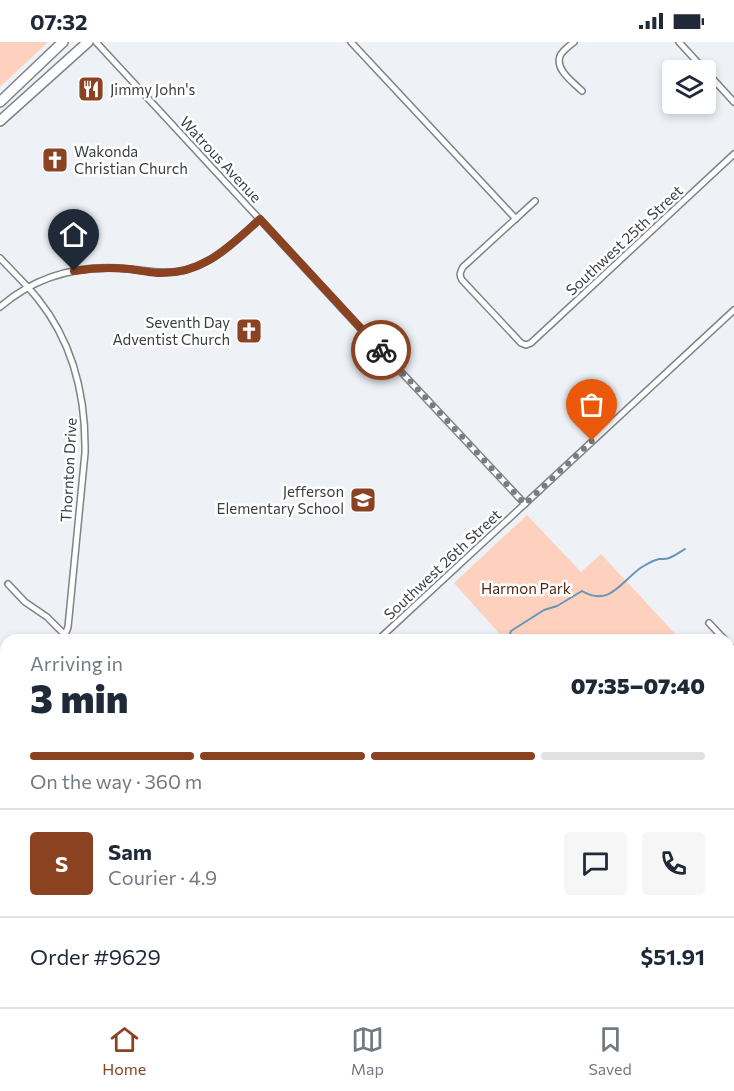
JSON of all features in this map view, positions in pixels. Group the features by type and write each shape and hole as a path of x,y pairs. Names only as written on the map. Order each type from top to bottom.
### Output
{"main road":[{"path":"0,102 63,42"},
{"path":"0,121 88,42"}],"street":[{"name":"Watrous Avenue","path":"96,42 525,504"},
{"path":"351,42 516,219 535,201"},
{"path":"574,42 560,56 559,64 561,70 582,91"},
{"path":"679,42 734,102"},
{"name":"Southwest 25th Street","path":"516,219 466,265 460,272 460,277 521,343 526,345 531,343 734,154"},
{"path":"0,307 27,287 55,275 93,268 121,268 157,273 190,269 219,255 260,219"},
{"name":"Thornton Drive","path":"0,258 39,300 51,317 72,361 83,406 85,453 69,616 64,634"},
{"name":"Southwest 26th Street","path":"384,634 734,310"},
{"path":"8,584 25,602 46,617 60,634"},
{"path":"709,622 720,634"}],"green space":[{"path":"0,42 48,42 0,87"},
{"name":"Harmon Park","path":"527,515 581,572 601,554 675,634 500,634 454,583"}],"waterway":[{"path":"510,634 511,631 544,610 557,606 582,591 600,596 608,594 644,566 668,558 685,549"}],"way so far":[{"path":"381,350 525,504 592,441"}],"place":[{"name":"Jimmy John's","path":"91,89"},
{"name":"Wakonda Christian Church","path":"55,160"},
{"name":"Seventh Day Adventist Church","path":"249,331"},
{"name":"Jefferson Elementary School","path":"363,500"}],"route":[{"path":"74,271 112,268 157,273 190,269 219,255 260,219 381,350"}]}
